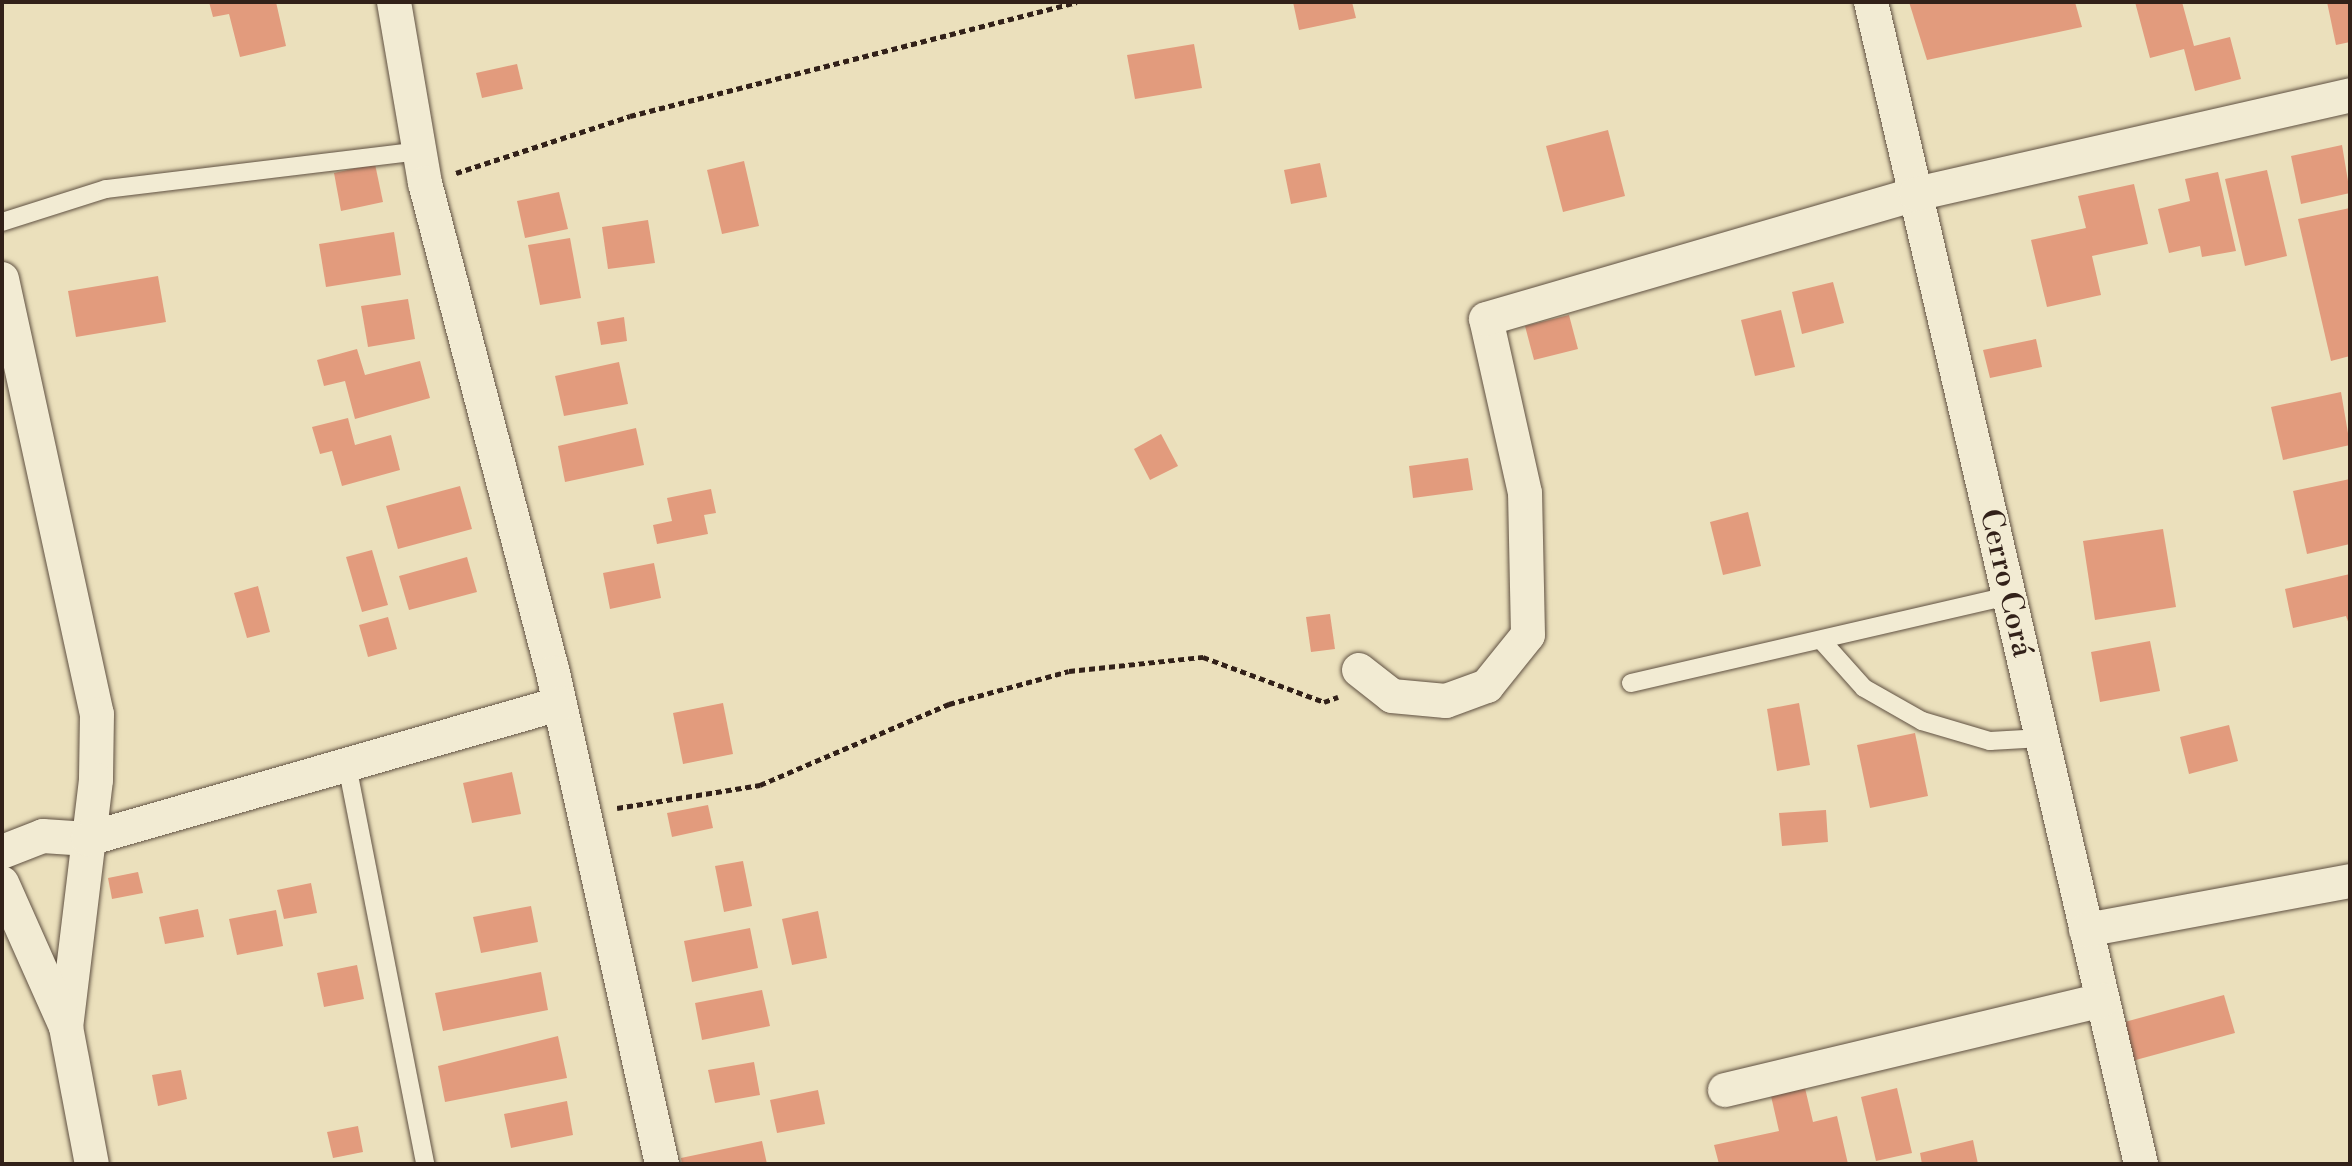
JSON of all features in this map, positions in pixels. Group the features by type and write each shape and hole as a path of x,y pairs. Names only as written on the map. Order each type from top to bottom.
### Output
{"street":[{"path":"394,2 422,167 560,704 662,1164"},
{"name":"Cerro Corá","path":"1871,2 2141,1164"},
{"path":"1359,670 1392,696 1446,701 1487,686 1528,635 1525,493 1486,319 1916,194 2350,95"},
{"path":"2,279 97,714 88,839 66,1027"},
{"path":"2,852 43,836 88,839 560,704"},
{"path":"2086,930 2350,881"},
{"path":"2,883 66,1027 92,1164"},
{"path":"1725,1090 2102,1000"}],"lane":[{"path":"2,222 106,189 422,167"},
{"path":"1631,683 2009,596"},
{"path":"1821,640 1864,688 1922,721 1990,741 2042,738"},
{"path":"347,765 425,1164"}],"path":[{"path":"422,167 1077,2"},
{"path":"584,813 760,785 949,704 1069,671 1203,657 1324,702 1350,693 1359,670"}],"building":[{"path":"209,2 276,2 286,46 240,57 229,14 213,17"},
{"path":"1293,2 1352,2 1356,18 1299,30"},
{"path":"1909,2 2075,2 2082,27 1927,60"},
{"path":"2135,2 2182,2 2194,46 2230,37 2241,79 2195,91 2184,49 2150,58"},
{"path":"2327,2 2350,2 2350,42 2336,45"},
{"path":"1194,44 1202,88 1135,99 1127,55"},
{"path":"517,64 523,89 482,98 476,73"},
{"path":"1608,130 1625,196 1563,212 1546,146"},
{"path":"2342,145 2350,193 2301,204 2291,156"},
{"path":"744,161 759,226 722,234 707,170"},
{"path":"1320,163 1327,197 1291,204 1284,170"},
{"path":"375,164 383,202 341,211 334,173"},
{"path":"2267,170 2287,256 2245,266 2225,179"},
{"path":"2218,172 2236,251 2202,257 2200,246 2169,253 2158,209 2190,201 2185,179"},
{"path":"2134,184 2148,244 2092,256 2101,295 2047,307 2031,240 2086,228 2078,196"},
{"path":"559,192 568,229 525,238 517,201"},
{"path":"2350,208 2350,356 2331,361 2298,219"},
{"path":"648,220 655,263 608,269 602,227"},
{"path":"394,232 401,275 326,287 319,244"},
{"path":"570,238 581,298 540,305 528,245"},
{"path":"158,276 166,322 76,337 68,291"},
{"path":"1833,282 1844,323 1802,334 1792,292"},
{"path":"408,299 415,339 368,347 361,306"},
{"path":"1781,310 1795,367 1755,376 1741,320"},
{"path":"1569,315 1578,349 1534,360 1525,326"},
{"path":"624,317 627,341 601,345 597,322"},
{"path":"2036,339 2042,367 1990,378 1983,350"},
{"path":"357,349 365,375 420,361 430,398 355,419 345,381 324,386 317,360"},
{"path":"619,362 628,404 564,416 555,376"},
{"path":"2341,392 2350,445 2283,460 2271,407"},
{"path":"348,418 355,445 391,435 400,470 342,486 332,451 320,454 312,427"},
{"path":"636,428 644,465 565,482 558,446"},
{"path":"1161,434 1178,466 1150,480 1134,449"},
{"path":"1468,458 1473,490 1413,498 1409,466"},
{"path":"2350,479 2350,544 2307,554 2293,491"},
{"path":"460,486 472,529 398,549 386,506"},
{"path":"711,489 716,513 704,515 708,534 657,544 653,525 672,521 667,498"},
{"path":"1748,512 1761,566 1723,575 1710,522"},
{"path":"2163,529 2176,607 2095,620 2083,541"},
{"path":"372,550 388,605 362,612 346,557"},
{"path":"467,557 477,592 409,610 399,576"},
{"path":"654,563 661,598 610,609 603,573"},
{"path":"2350,574 2350,627 2346,616 2293,628 2285,589"},
{"path":"258,586 270,632 247,638 234,593"},
{"path":"1330,614 1335,649 1311,652 1306,617"},
{"path":"388,617 397,649 368,657 359,625"},
{"path":"2150,641 2160,691 2100,702 2091,652"},
{"path":"723,703 733,754 683,764 673,713"},
{"path":"1799,703 1810,765 1777,771 1767,709"},
{"path":"2229,725 2238,761 2189,774 2180,737"},
{"path":"1915,733 1928,796 1870,808 1857,745"},
{"path":"512,772 521,814 472,823 463,783"},
{"path":"708,805 713,828 672,837 667,813"},
{"path":"1826,810 1828,842 1782,846 1779,813"},
{"path":"743,861 752,906 724,912 715,866"},
{"path":"138,872 143,893 112,899 108,878"},
{"path":"311,883 317,913 284,919 277,890"},
{"path":"531,906 538,942 481,953 473,917"},
{"path":"198,909 204,937 165,944 159,917"},
{"path":"276,910 283,946 237,955 229,919"},
{"path":"818,911 827,958 792,965 782,919"},
{"path":"750,928 758,968 692,982 684,941"},
{"path":"357,965 364,999 324,1007 317,973"},
{"path":"541,972 548,1010 443,1031 435,993"},
{"path":"762,990 770,1026 702,1040 695,1003"},
{"path":"2224,995 2235,1033 2132,1061 2121,1023"},
{"path":"558,1036 567,1078 445,1102 438,1066"},
{"path":"754,1062 760,1095 715,1103 708,1070"},
{"path":"181,1070 187,1099 158,1106 152,1075"},
{"path":"1805,1088 1813,1122 1837,1116 1848,1164 1719,1164 1714,1145 1779,1131 1771,1096"},
{"path":"1897,1088 1912,1153 1876,1161 1861,1097"},
{"path":"818,1090 825,1124 777,1133 770,1100"},
{"path":"567,1101 573,1135 511,1148 504,1114"},
{"path":"358,1126 363,1152 333,1158 327,1132"},
{"path":"1973,1140 1978,1164 1922,1164 1920,1153"},
{"path":"762,1141 767,1164 682,1164 681,1158"}]}
